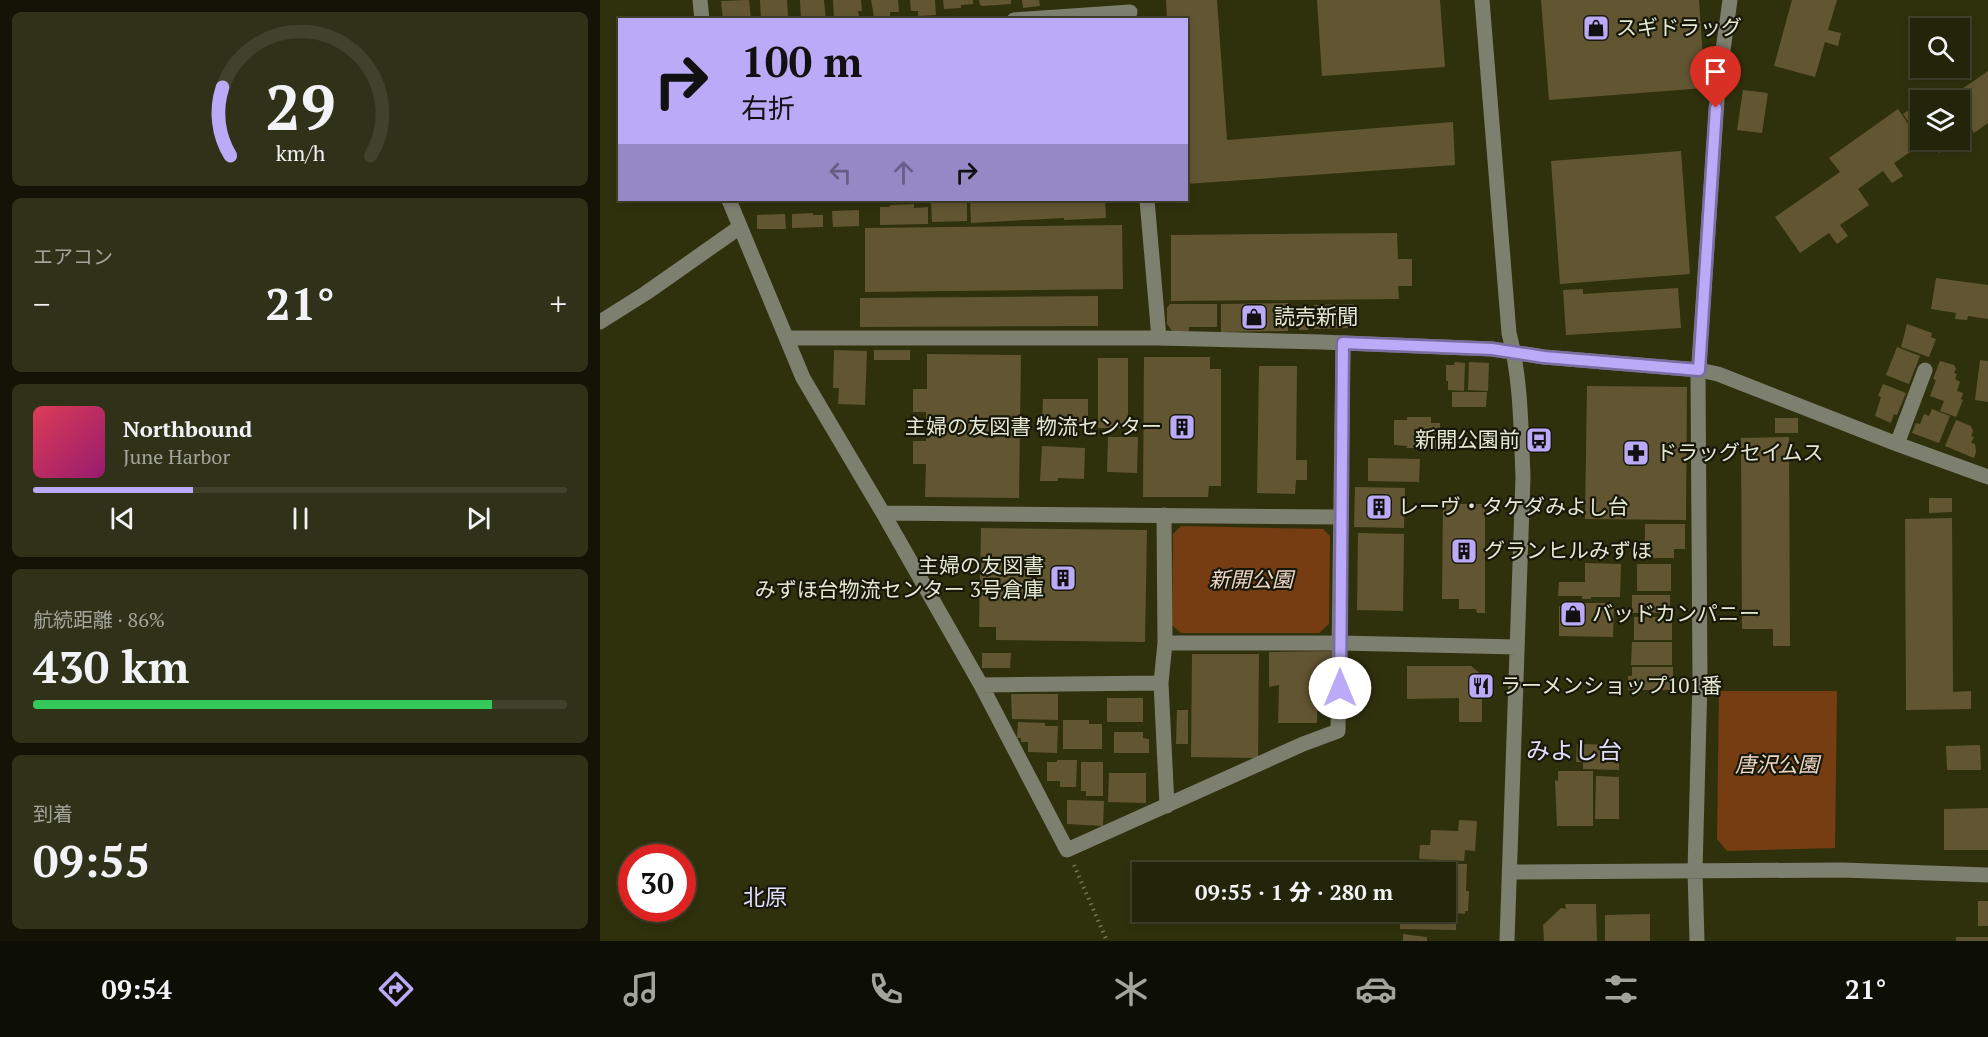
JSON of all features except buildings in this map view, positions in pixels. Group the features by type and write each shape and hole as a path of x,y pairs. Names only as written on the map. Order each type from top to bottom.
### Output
{"street":[{"path":"699,0 702,18"},
{"path":"1482,0 1523,477 1507,941"},
{"path":"1697,941 1695,872 1700,681 1699,370 1718,86 1730,0"},
{"path":"1037,18 1130,10"},
{"path":"729,201 802,378 883,513 981,685 1067,850 1303,744 1338,731 1343,343"},
{"path":"1147,201 1159,338"},
{"path":"600,322 740,228"},
{"path":"787,338 1159,338 1343,343 1475,348 1544,357 1699,370 1718,374 1988,477"},
{"path":"1897,444 1925,370"},
{"path":"883,513 1340,517"},
{"path":"1164,515 1165,643 1161,683 1167,806"},
{"path":"1165,643 1340,643 1517,647"},
{"path":"981,685 1161,683"},
{"path":"1510,872 1842,870 1988,875"}],"path":[{"path":"1067,850 1107,941"}],"green space":[{"name":"新開公園","path":"1181,526 1323,529 1330,536 1329,624 1319,633 1181,633 1172,625 1173,534"},
{"name":"唐沢公園","path":"1719,691 1837,691 1835,848 1727,851 1717,839"}],"place":[{"name":"スギドラッグ","path":"1596,28"},
{"name":"読売新聞","path":"1254,317"},
{"name":"主婦の友図書 物流センター","path":"1182,427"},
{"name":"新開公園前","path":"1539,440"},
{"name":"ドラッグセイムス","path":"1636,453"},
{"name":"レーヴ・タケダみよし台","path":"1379,507"},
{"name":"グランヒルみずほ","path":"1464,551"},
{"name":"主婦の友図書 みずほ台物流センター 3号倉庫","path":"1063,578"},
{"name":"バッドカンパニー","path":"1573,614"},
{"name":"ラーメンショップ101番","path":"1481,686"}],"district":[{"name":"みよし台","path":"1574,751"},
{"name":"北原","path":"765,897"}],"route":[{"path":"1340,688 1343,343 1492,349 1544,357 1699,370 1716,108"}]}
